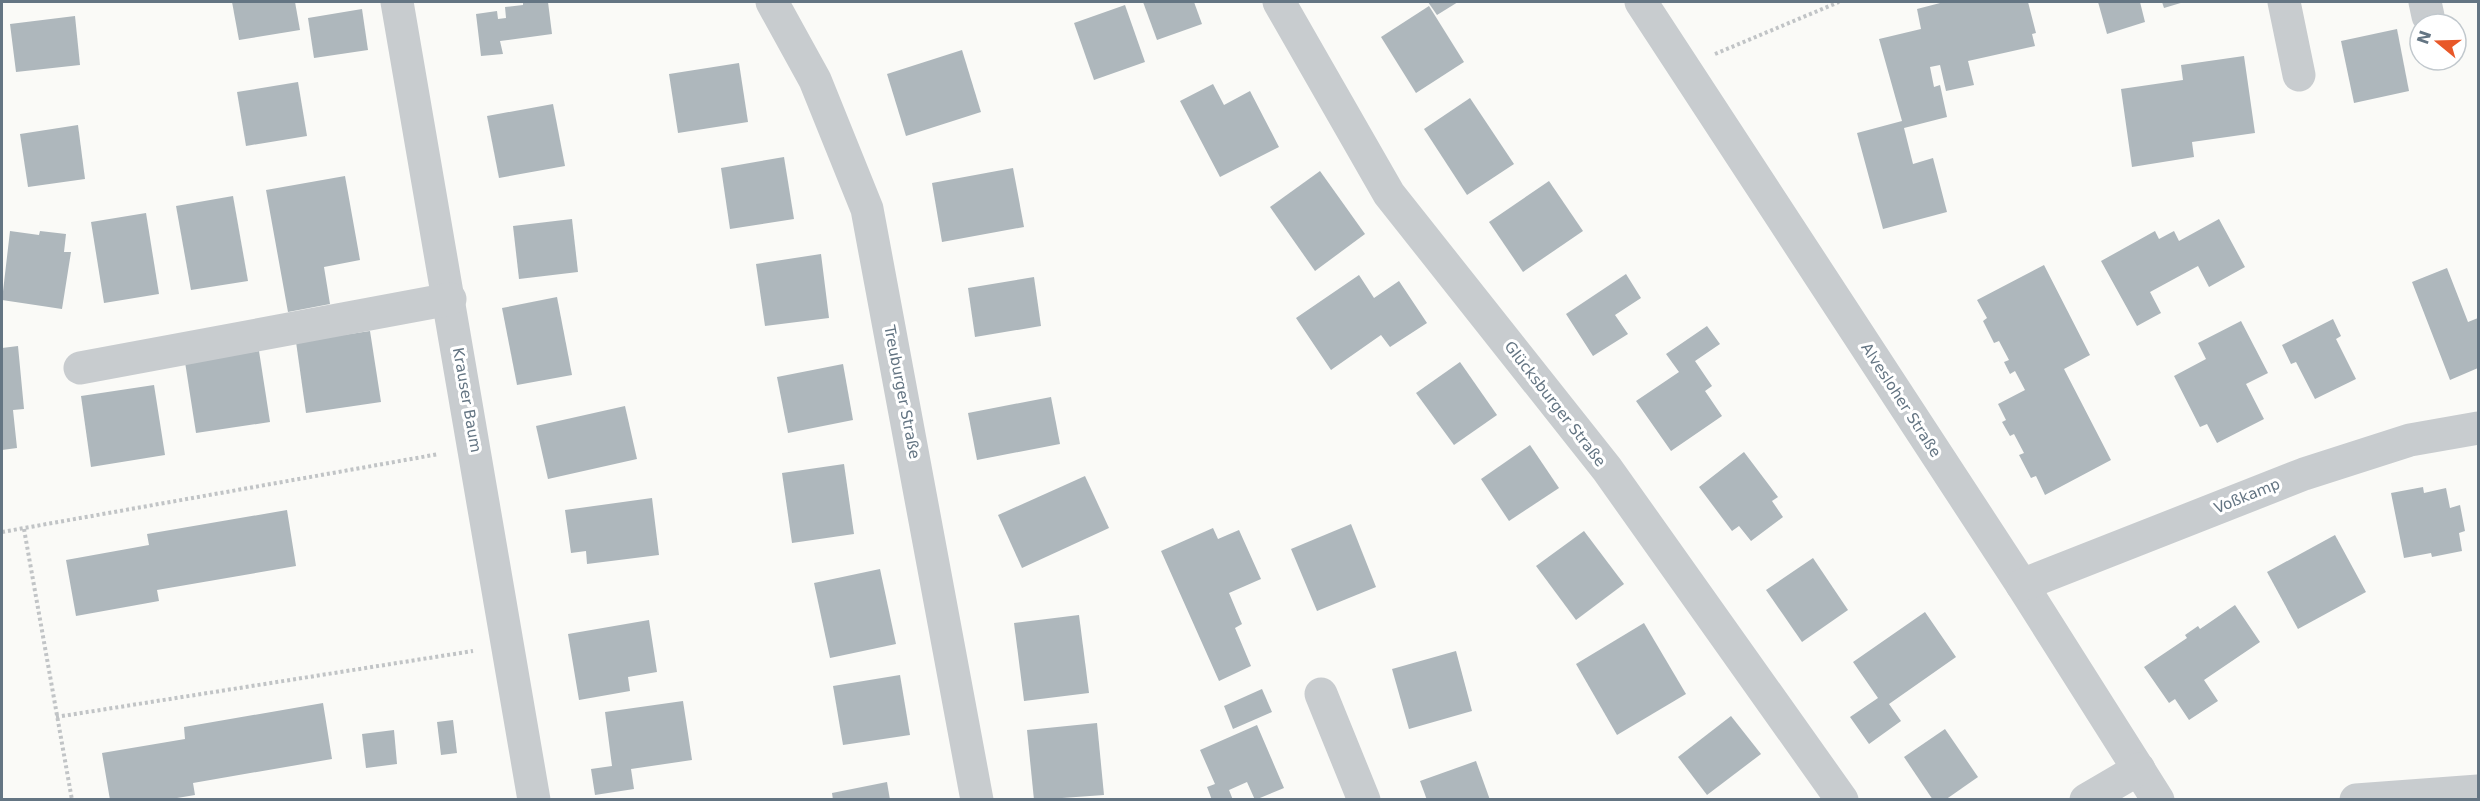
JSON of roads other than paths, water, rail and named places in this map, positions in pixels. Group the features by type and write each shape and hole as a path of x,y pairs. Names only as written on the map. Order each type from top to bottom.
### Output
{"street":[{"name":"Krauser Baum","path":"396,2 450,299 534,800"},
{"name":"Treuburger Straße","path":"772,2 815,80 867,209 977,800"},
{"name":"Glücksburger Straße","path":"1279,2 1389,194 1607,469 1842,800"},
{"name":"Alvesloher Straße","path":"1641,2 2022,585 2158,800"},
{"path":"2284,2 2299,75"},
{"path":"80,368 450,299"},
{"name":"Voßkamp","path":"2022,585 2304,474 2410,440 2478,428"},
{"path":"1321,694 1364,800"},
{"path":"2086,800 2139,769"},
{"path":"2356,800 2478,791"}]}
